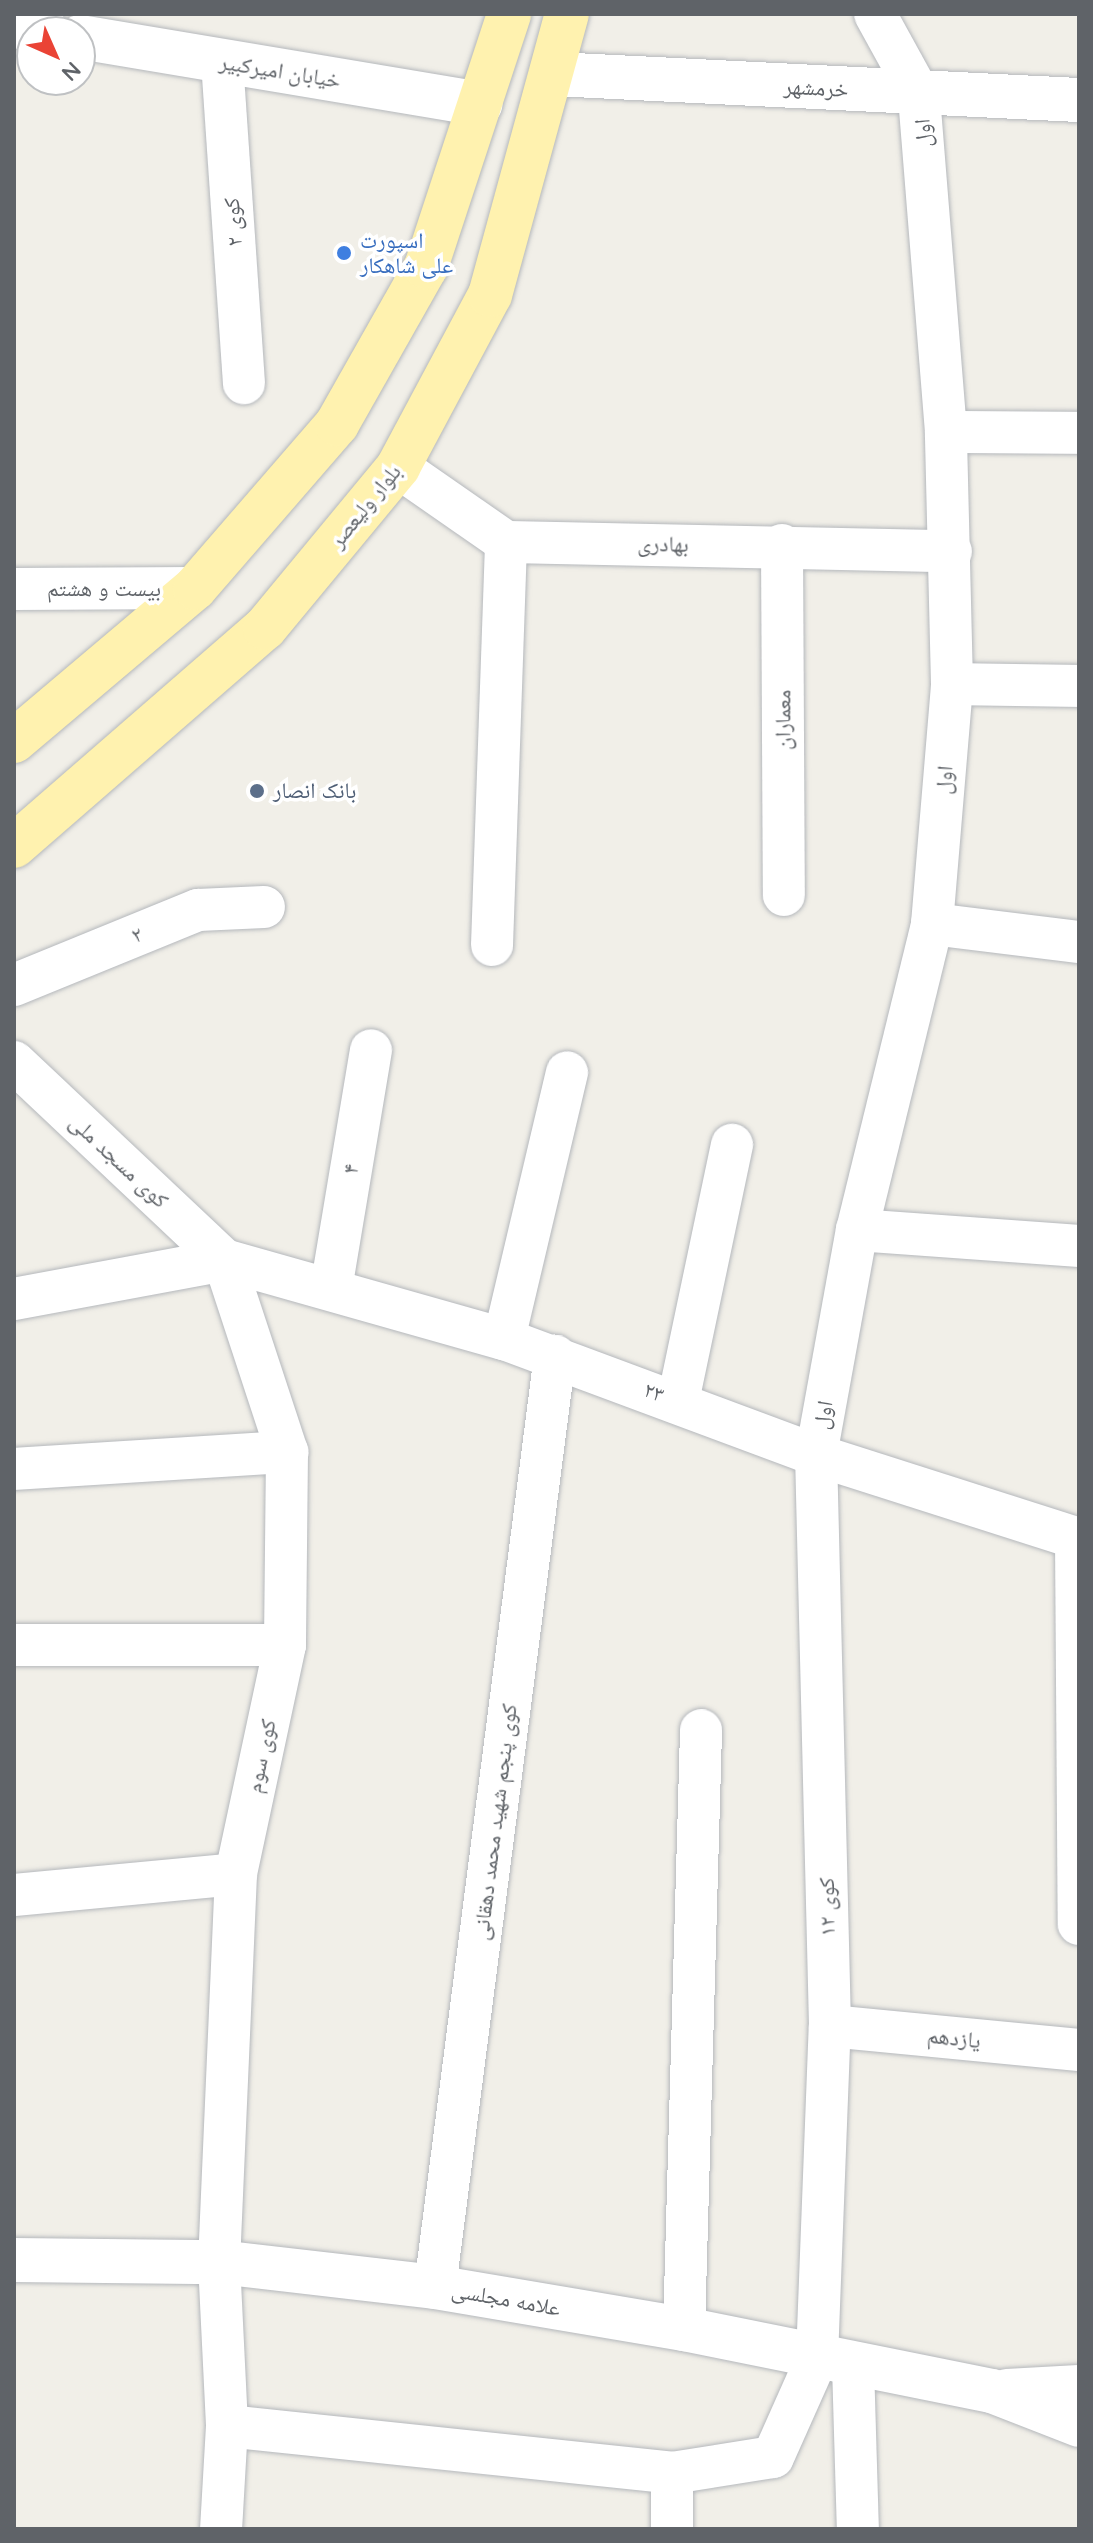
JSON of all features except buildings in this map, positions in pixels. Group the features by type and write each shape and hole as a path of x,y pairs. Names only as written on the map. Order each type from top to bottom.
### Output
{"main road":[{"path":"14,741 195,588 337,424 426,267 509,14"},
{"name":"بلوار ولیعصر","path":"14,846 265,628 398,467 490,295 554,74 567,14"},
{"name":"خیابان امیرکبیر","path":"96,40 480,104"},
{"name":"خرمشهر","path":"554,74 1079,100"},
{"name":"علامه مجلسی","path":"14,2260 219,2262 435,2287 684,2329 835,2362 992,2391 1079,2425"},
{"name":"علامه مجلسی","path":"992,2391 1079,2387"}],"street":[{"path":"875,14 919,94"},
{"name":"کوی ۲","path":"222,61 244,383"},
{"name":"اول","path":"816,1455 857,1230 932,924 952,684 946,432 919,94"},
{"path":"946,432 1079,433"},
{"path":"398,467 506,542 492,945"},
{"name":"بهادری","path":"506,542 782,545 951,551"},
{"name":"معماران","path":"782,545 784,895"},
{"name":"بیست و هشتم","path":"14,589 195,588"},
{"path":"952,684 1079,686"},
{"name":"۲","path":"14,985 198,910 264,907"},
{"path":"932,924 1079,942"},
{"name":"۴","path":"331,1289 371,1050"},
{"name":"کوی مسجد ملی","path":"14,1062 224,1260"},
{"path":"504,1339 567,1072"},
{"path":"678,1401 732,1145"},
{"path":"857,1230 1079,1246"},
{"path":"14,1299 224,1260"},
{"name":"۲۳","path":"224,1260 504,1339 678,1401 816,1455 1077,1538"},
{"name":"کوی سوم","path":"221,2529 227,2426 219,2262 236,1874 285,1645 287,1452 224,1260"},
{"name":"کوی پنجم شهید محمد دهقانی","path":"435,2287 555,1356"},
{"path":"14,1469 287,1452"},
{"name":"کوی ۱۲","path":"816,1455 835,2362 858,2529"},
{"path":"1077,1538 1079,1924"},
{"path":"14,1645 285,1645"},
{"path":"684,2329 701,1730"},
{"path":"14,1895 236,1874"},
{"name":"یازدهم","path":"830,2026 1079,2050"},
{"path":"227,2426 672,2473 773,2457 835,2362"},
{"path":"672,2473 672,2529"}],"place":[{"name":"اسپورت علی شاهکار","path":"344,253"},
{"name":"بانک انصار","path":"257,791"}]}
